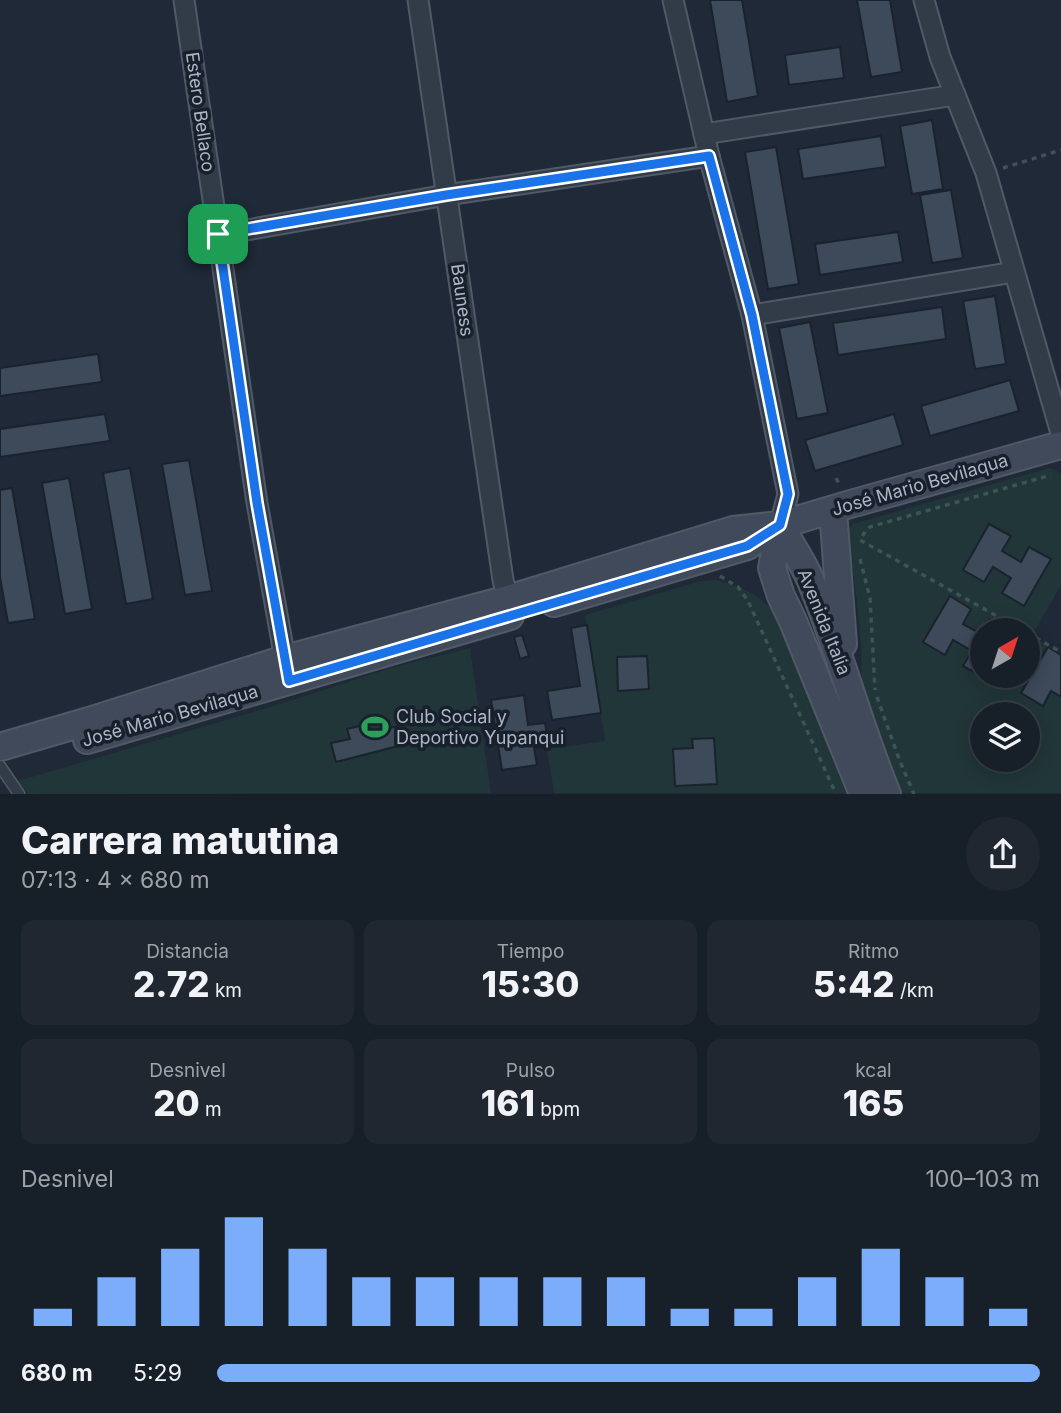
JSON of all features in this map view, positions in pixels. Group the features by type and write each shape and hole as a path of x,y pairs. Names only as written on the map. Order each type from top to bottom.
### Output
{"main road":[{"name":"José Mario Bevilaqua","path":"0,766 508,598 733,530 780,525 1061,445"},
{"path":"840,508 844,669"},
{"name":"José Mario Bevilaqua","path":"0,747 747,546 780,525"},
{"name":"Avenida Italia","path":"780,525 810,578 877,769 906,793"},
{"name":"Avenida Italia","path":"780,525 772,568 781,596 863,793"}],"street":[{"name":"Estero Bellaco","path":"184,0 257,503 287,670"},
{"name":"Bauness","path":"418,0 501,566 508,598"},
{"path":"673,0 709,156 752,315 788,494 780,525"},
{"path":"924,0 940,57 986,173 1061,433"},
{"path":"704,134 955,95"},
{"path":"218,234 446,195 709,156"},
{"path":"752,315 1014,272"}],"lane":[{"path":"0,766 19,793"}],"path":[{"path":"986,173 1061,150"},
{"path":"906,793 899,760 874,687 870,598 857,547 860,540 870,527 1051,475"},
{"path":"836,478 840,508 860,540 1000,618"},
{"path":"711,579 720,576 738,587 748,601 836,793"},
{"path":"1040,640 1061,652"}],"green space":[{"path":"1049,468 1061,474 1061,585 1040,622 1040,618 970,618 970,688 1040,688 1040,640 1061,652 1061,793 896,793 862,695 857,601 847,531 853,524"},
{"path":"715,580 753,594 778,618 806,683 846,793 554,793 547,749 605,741 585,615 701,581"},
{"path":"470,648 491,793 27,794 18,781 274,706 391,668"}],"building":[{"path":"710,0 742,0 758,96 727,102"},
{"path":"857,0 890,0 902,72 871,77"},
{"path":"840,47 844,78 789,85 785,55"},
{"path":"932,120 943,189 912,194 900,126"},
{"path":"881,136 886,167 803,179 798,149"},
{"path":"776,147 799,284 768,289 745,152"},
{"path":"951,190 963,258 932,263 920,195"},
{"path":"898,232 903,262 820,275 815,244"},
{"path":"995,296 1006,364 975,369 963,301"},
{"path":"942,307 946,339 838,355 833,323"},
{"path":"810,322 828,413 797,419 779,328"},
{"path":"98,354 102,382 0,396 0,368"},
{"path":"1010,380 1019,411 930,436 921,406"},
{"path":"105,414 110,441 0,457 0,429"},
{"path":"894,414 903,445 815,471 805,440"},
{"path":"189,460 212,591 185,595 162,464"},
{"path":"130,468 153,599 126,604 103,473"},
{"path":"69,478 92,609 65,614 42,483"},
{"path":"12,488 35,619 8,623 0,577 0,490"},
{"path":"989,524 1011,536 1002,551 1021,562 1029,547 1051,559 1024,606 1002,593 1011,578 993,567 984,582 963,570"},
{"path":"950,596 971,609 963,624 970,628 970,650 953,640 945,655 923,642"},
{"path":"587,625 601,713 552,720 547,691 580,686 571,628"},
{"path":"522,635 529,656 520,659 514,637"},
{"path":"1048,647 1061,655 1061,697 1051,691 1043,706 1021,693 1024,688 1040,688 1040,661"},
{"path":"970,654 970,670 963,666"},
{"path":"647,656 649,689 618,691 617,657"},
{"path":"524,695 528,725 545,723 549,746 534,748 537,765 502,770 491,700"},
{"path":"368,724 371,733 398,726 402,745 336,762 331,743 350,739 347,729"},
{"path":"714,738 717,784 675,786 673,749 693,748 692,739"}],"place":[{"name":"Club Social y Deportivo Yupanqui","path":"375,727"}],"route":[{"path":"709,156 752,315 788,494 780,525 747,546 289,681 257,503 218,234 446,195 709,156"}]}
